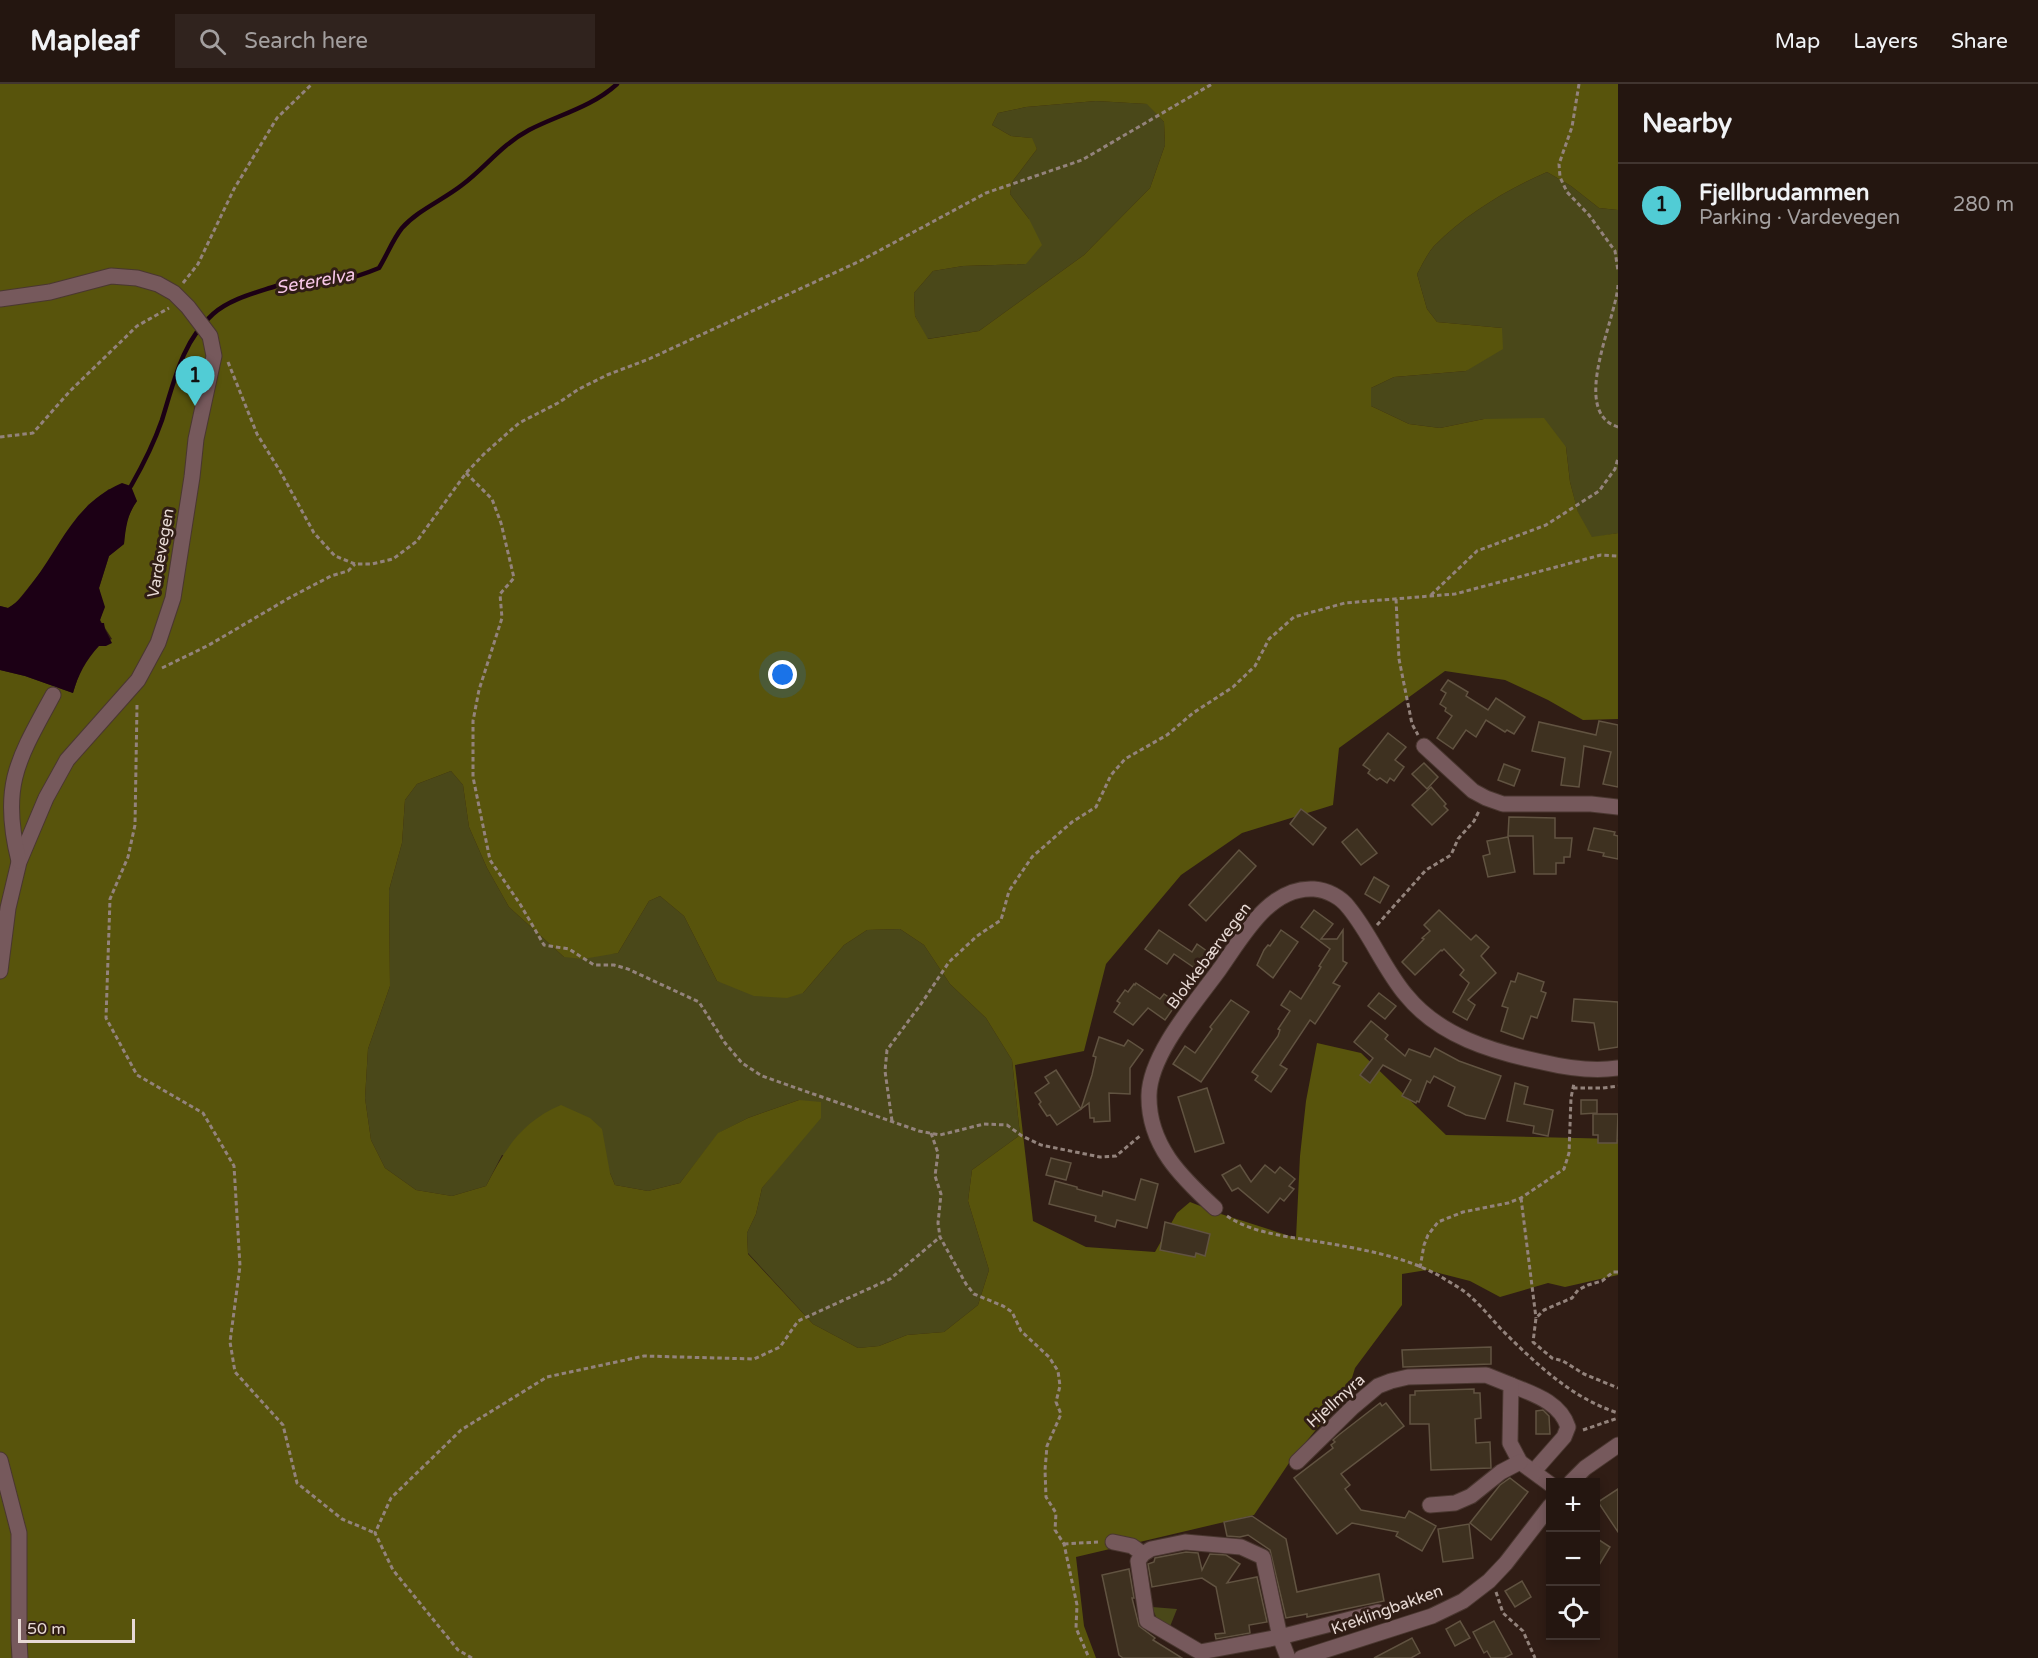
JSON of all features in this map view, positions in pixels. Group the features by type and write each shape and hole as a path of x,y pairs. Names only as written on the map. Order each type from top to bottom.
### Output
{"street":[{"path":"0,299 50,292 111,276 137,278 158,284 181,300"},
{"name":"Vardevegen","path":"0,970 8,908 20,862 26,842 46,798 67,760 138,680 158,643 173,598 196,439 214,356 210,336 181,300"},
{"path":"20,862 13,835 10,795 21,753 53,695"},
{"path":"1424,746 1473,790 1503,804 1591,804 1618,807"},
{"name":"Blokkebærvegen","path":"1215,1208 1192,1188 1173,1166 1158,1142 1152,1125 1149,1092 1161,1055 1244,936 1275,901 1294,890 1313,889 1327,892 1348,906 1406,996 1438,1025 1493,1050 1577,1069 1618,1068"},
{"name":"Hjellmyra","path":"1297,1462 1378,1386 1408,1377 1486,1375 1542,1398 1560,1412 1568,1426 1564,1437"},
{"path":"1511,1385 1510,1443 1521,1462 1546,1480"},
{"path":"1534,1471 1564,1437"},
{"path":"1575,1478 1585,1468 1618,1445"},
{"path":"0,1460 19,1533 20,1658"},
{"path":"1430,1505 1455,1503 1471,1496 1501,1472 1521,1462"},
{"name":"Kreklingbakken","path":"1302,1658 1432,1616 1463,1601 1489,1581 1506,1563 1546,1512"},
{"path":"1113,1542 1132,1546 1143,1554"},
{"path":"1288,1658 1280,1637 1263,1557 1241,1547 1185,1542 1151,1549 1138,1561 1147,1621 1200,1652 1280,1637 1378,1612"}],"path":[{"path":"0,436 33,433 69,392 137,326 181,300 234,189 277,118 312,84"},
{"path":"227,361 257,434 314,533 335,556 355,564 372,564 393,559 417,541 466,473 519,423 607,375 649,359 860,261 986,193 1082,160 1212,84"},
{"path":"1579,84 1572,127 1559,164 1560,177 1567,192 1589,215 1615,251 1618,271"},
{"path":"1618,285 1617,300 1597,369 1595,392 1597,408 1602,418 1618,427"},
{"path":"1430,596 1477,551 1546,525 1599,491 1615,468 1618,458"},
{"path":"466,473 492,499 501,523 514,578 500,594 502,618 479,690 473,721 473,777 490,860 544,945 569,949 594,965 614,965 628,969 699,1002 742,1063 762,1076 919,1131 940,1135 984,1124 1007,1125 1022,1136 1041,1145 1100,1157 1116,1156 1152,1125"},
{"path":"892,1121 885,1071 887,1050 949,962 977,936 1000,920 1009,891 1032,857 1072,822 1096,807 1111,775 1125,759 1167,735 1193,713 1233,687 1255,666 1269,639 1294,617 1345,603 1455,594 1601,555 1618,556"},
{"path":"355,564 348,571 331,576 209,645 138,680 135,825 129,857 110,899 106,1018 137,1075 203,1113 234,1167 240,1266 230,1342 235,1372 283,1425 297,1483 342,1519 375,1533 393,1570 458,1650 472,1658"},
{"path":"1396,599 1399,658 1412,724 1424,746"},
{"path":"1367,933 1426,870 1451,855 1458,839 1474,821 1486,798"},
{"path":"1420,1268 1424,1245 1438,1222 1463,1212 1508,1203 1521,1198 1558,1174 1567,1164 1571,1098 1577,1069"},
{"path":"1573,1088 1618,1086"},
{"path":"932,1133 938,1153 936,1176 941,1194 938,1223 940,1237 974,1294 1012,1312 1021,1331 1048,1357 1058,1371 1060,1386 1056,1402 1061,1414 1047,1446 1046,1497 1056,1513 1055,1530 1064,1544 1077,1605 1076,1628 1089,1658"},
{"path":"1521,1198 1536,1318 1533,1342 1552,1358 1563,1361 1584,1374 1618,1388"},
{"path":"1215,1208 1251,1228 1354,1248 1436,1274 1471,1296 1528,1356 1572,1391 1618,1413"},
{"path":"375,1533 391,1498 461,1430 547,1377 645,1356 754,1359 780,1347 798,1321 890,1280 940,1237"},
{"path":"1536,1318 1544,1310 1572,1298 1578,1290 1602,1281 1613,1272 1618,1272"},
{"path":"1564,1437 1618,1418"},
{"path":"1064,1544 1108,1540 1113,1542"},
{"path":"1489,1581 1495,1587 1503,1613 1523,1631 1535,1658"}],"shaded area":[{"path":"0,84 1618,84 1618,210 1599,208 1571,186 1547,172 1502,195 1459,223 1434,246 1417,274 1427,309 1437,322 1502,328 1503,349 1466,371 1394,377 1371,388 1371,406 1409,424 1440,428 1484,419 1544,418 1566,447 1570,482 1578,512 1592,537 1618,533 1618,719 1583,720 1548,700 1505,680 1445,671 1339,748 1333,805 1242,833 1181,875 1106,964 1084,1051 1015,1065 1033,1221 1086,1247 1155,1252 1177,1213 1190,1202 1296,1238 1300,1156 1306,1101 1317,1043 1361,1053 1446,1135 1618,1139 1618,1275 1565,1287 1548,1283 1500,1297 1470,1281 1427,1270 1402,1274 1402,1305 1355,1368 1348,1391 1291,1460 1254,1515 1076,1557 1084,1626 1096,1658 0,1658 0,670 73,693 89,655 98,646 112,639 100,620 103,610 99,588 109,556 124,544 127,521 137,501 109,489 88,505 44,568 16,603 8,608 0,606","holes":["1096,101 1147,104 1164,122 1165,145 1150,188 1084,255 979,331 928,339 915,316 914,293 933,271 963,266 1026,264 1042,245 1029,219 1010,194 1012,182 1037,149 1032,138 1011,136 992,125 998,113 1026,107","451,771 463,785 469,827 487,868 509,907 564,957 583,959 618,953 649,901 660,896 684,916 717,981 754,996 787,998 803,993 844,945 867,930 900,929 924,945 950,984 986,1018 1012,1060 1020,1135 972,1170 968,1201 989,1270 978,1305 944,1332 907,1335 879,1346 858,1348 813,1324 748,1254 747,1233 756,1214 762,1188 821,1118 821,1102 799,1100 748,1118 718,1133 680,1183 648,1191 615,1185 610,1173 602,1129 590,1118 561,1105 525,1128 500,1160 486,1186 452,1196 416,1190 385,1168 371,1140 365,1098 368,1049 390,986 389,890 402,843 405,800 417,784"]},
{"path":"1096,101 1148,104 1164,122 1165,145 1150,188 1084,255 979,331 927,339 915,316 914,293 933,271 963,266 1026,264 1029,219 1010,194 1012,182 1037,149 1031,138 1011,136 992,125 998,113 1026,107"},
{"path":"1547,172 1571,186 1599,208 1618,210 1618,533 1592,538 1578,513 1570,482 1566,447 1484,419 1440,428 1409,424 1371,406 1371,388 1394,377 1466,371 1502,328 1437,322 1427,309 1417,274 1434,246 1459,223 1502,195"},
{"path":"122,483 131,486 137,501 129,516 124,544 109,556 99,588 105,607 100,620 104,623 112,643 99,646 94,651 77,680 73,693 0,670 0,606 8,608 19,600 80,514 105,492"},
{"path":"451,771 463,785 469,827 487,868 509,907 564,957 618,953 649,901 660,896 684,916 717,981 803,993 844,945 867,930 900,929 924,945 950,984 986,1018 1012,1060 1020,1135 972,1170 968,1201 989,1270 978,1305 944,1332 907,1335 879,1346 858,1348 813,1324 748,1253 747,1233 756,1214 762,1188 789,1154 799,1100 748,1118 719,1133 680,1183 648,1191 615,1185 610,1173 502,1155 486,1186 452,1196 416,1190 385,1168 371,1140 365,1098 368,1049 390,986 389,890 402,843 405,800 417,784"},
{"path":"1152,1607 1177,1609 1169,1629 1156,1617"}],"building":[{"path":"1448,680 1468,692 1466,696 1488,710 1496,698 1525,717 1514,734 1507,730 1505,732 1486,720 1476,737 1466,730 1453,749 1437,738 1452,716 1440,704 1446,693 1441,690"},
{"path":"1599,721 1618,725 1618,787 1603,784 1611,752 1584,746 1579,787 1561,785 1565,758 1532,751 1539,722 1596,735"},
{"path":"1388,733 1406,747 1395,760 1404,767 1394,781 1390,778 1387,783 1380,778 1377,780 1368,773 1370,770 1363,765"},
{"path":"1424,763 1438,777 1427,789 1412,774"},
{"path":"1504,764 1520,770 1514,786 1498,780"},
{"path":"1431,787 1446,804 1444,806 1448,810 1432,825 1412,805"},
{"path":"1301,809 1326,828 1313,845 1290,824"},
{"path":"1509,817 1555,818 1555,838 1572,838 1570,857 1564,857 1564,863 1556,863 1556,874 1534,874 1533,836 1508,836"},
{"path":"1594,828 1615,832 1614,835 1618,836 1618,859 1588,850"},
{"path":"1357,829 1377,853 1361,865 1342,842"},
{"path":"1508,837 1515,872 1488,877 1483,856 1490,854 1487,841"},
{"path":"1239,850 1256,866 1206,921 1189,905"},
{"path":"1374,877 1389,886 1380,903 1365,894"},
{"path":"1314,910 1333,924 1321,939 1337,939 1343,930 1343,961 1347,963 1333,983 1340,986 1315,1024 1310,1020 1280,1065 1287,1069 1271,1092 1255,1080 1258,1076 1252,1072 1278,1036 1280,1030 1278,1029 1290,1011 1281,1005 1290,991 1301,999 1330,949 1301,927"},
{"path":"1439,910 1471,940 1476,935 1489,947 1481,956 1496,973 1468,1000 1475,1005 1467,1020 1453,1012 1469,983 1460,975 1464,970 1444,949 1415,975 1402,962 1430,931 1424,925"},
{"path":"1159,930 1192,952 1197,944 1211,954 1199,971 1174,954 1167,964 1145,949"},
{"path":"1281,930 1298,942 1273,978 1257,965 1264,950 1268,945 1270,946"},
{"path":"1518,973 1544,982 1541,991 1546,993 1537,1018 1531,1016 1523,1039 1501,1031 1508,1008 1502,1006 1511,981 1515,982"},
{"path":"1136,983 1160,999 1164,994 1177,1003 1165,1020 1148,1008 1133,1025 1114,1012 1120,1003 1117,1001 1125,990 1128,992"},
{"path":"1379,993 1396,1006 1385,1019 1368,1006"},
{"path":"1574,999 1618,1002 1618,1047 1599,1050 1594,1023 1572,1021"},
{"path":"1231,1000 1249,1012 1201,1082 1173,1064 1185,1046 1195,1053 1212,1029 1210,1027"},
{"path":"1371,1021 1388,1035 1385,1039 1405,1056 1409,1049 1430,1057 1435,1048 1459,1061 1501,1076 1485,1119 1466,1115 1448,1106 1455,1087 1434,1076 1430,1083 1427,1081 1419,1102 1416,1103 1402,1096 1411,1080 1383,1065 1370,1083 1360,1075 1373,1058 1354,1042"},
{"path":"1099,1037 1124,1046 1128,1040 1143,1050 1130,1068 1130,1094 1109,1093 1110,1121 1094,1122 1094,1118 1090,1118 1089,1103 1081,1109 1092,1075 1096,1057 1093,1056"},
{"path":"1056,1070 1081,1109 1057,1125 1050,1115 1047,1116 1035,1093 1049,1083 1045,1077"},
{"path":"1515,1083 1528,1087 1524,1104 1553,1110 1548,1136 1533,1133 1534,1126 1507,1121"},
{"path":"1207,1088 1224,1143 1195,1152 1178,1097"},
{"path":"1581,1100 1597,1100 1597,1113 1581,1114"},
{"path":"1593,1114 1618,1114 1617,1143 1598,1143 1598,1135 1593,1135"},
{"path":"1051,1158 1071,1163 1066,1180 1046,1175"},
{"path":"1240,1165 1251,1182 1265,1165 1275,1173 1280,1167 1295,1179 1289,1186 1294,1189 1284,1201 1280,1198 1268,1213 1238,1188 1232,1191 1222,1175"},
{"path":"1141,1179 1158,1184 1147,1228 1117,1220 1115,1227 1095,1221 1096,1216 1049,1204 1055,1181 1102,1196 1103,1191 1135,1200"},
{"path":"1165,1222 1210,1234 1205,1256 1196,1253 1195,1257 1160,1250"},
{"path":"1491,1347 1491,1364 1403,1367 1402,1350"},
{"path":"1474,1389 1474,1393 1480,1393 1481,1418 1475,1419 1476,1443 1490,1442 1491,1468 1431,1470 1429,1424 1410,1424 1410,1395 1415,1395 1415,1391"},
{"path":"1380,1403 1382,1406 1386,1403 1404,1426 1341,1474 1350,1485 1345,1489 1361,1510 1405,1518 1409,1511 1436,1526 1422,1551 1396,1536 1398,1532 1352,1523 1337,1534 1294,1478 1333,1448 1331,1445 1335,1442 1333,1440"},
{"path":"1543,1410 1549,1416 1550,1434 1536,1434 1536,1411"},
{"path":"1510,1478 1528,1492 1491,1540 1470,1523 1500,1485"},
{"path":"1618,1489 1618,1532 1600,1505 1600,1501"},
{"path":"1252,1516 1286,1539 1297,1592 1379,1574 1384,1601 1307,1617 1307,1614 1286,1618 1270,1550 1248,1535 1227,1536 1224,1522"},
{"path":"1469,1524 1473,1558 1443,1562 1438,1529"},
{"path":"1600,1541 1610,1547 1600,1563"},
{"path":"1186,1552 1198,1553 1202,1570 1210,1554 1226,1555 1240,1564 1227,1583 1257,1577 1267,1622 1249,1625 1250,1633 1216,1639 1215,1634 1225,1633 1216,1587 1202,1578 1152,1587 1148,1564 1154,1562 1155,1558"},
{"path":"1129,1569 1134,1598 1132,1598 1139,1626 1155,1638 1153,1640 1182,1658 1123,1658 1119,1655 1102,1575"},
{"path":"1522,1581 1531,1597 1515,1607 1505,1591"},
{"path":"1460,1621 1470,1638 1455,1646 1446,1629"},
{"path":"1494,1621 1512,1654 1504,1658 1491,1658 1487,1651 1484,1653 1473,1632"},
{"path":"1412,1638 1420,1653 1411,1658 1374,1658"}],"waterway":[{"name":"Seterelva","path":"131,486 162,420 186,349 202,325 213,314 235,300 276,286 345,279 379,268 396,237 408,222 471,178 510,142 529,130 597,99 617,84"}],"place":[{"name":"Fjellbrudammen","path":"195,406"}]}
